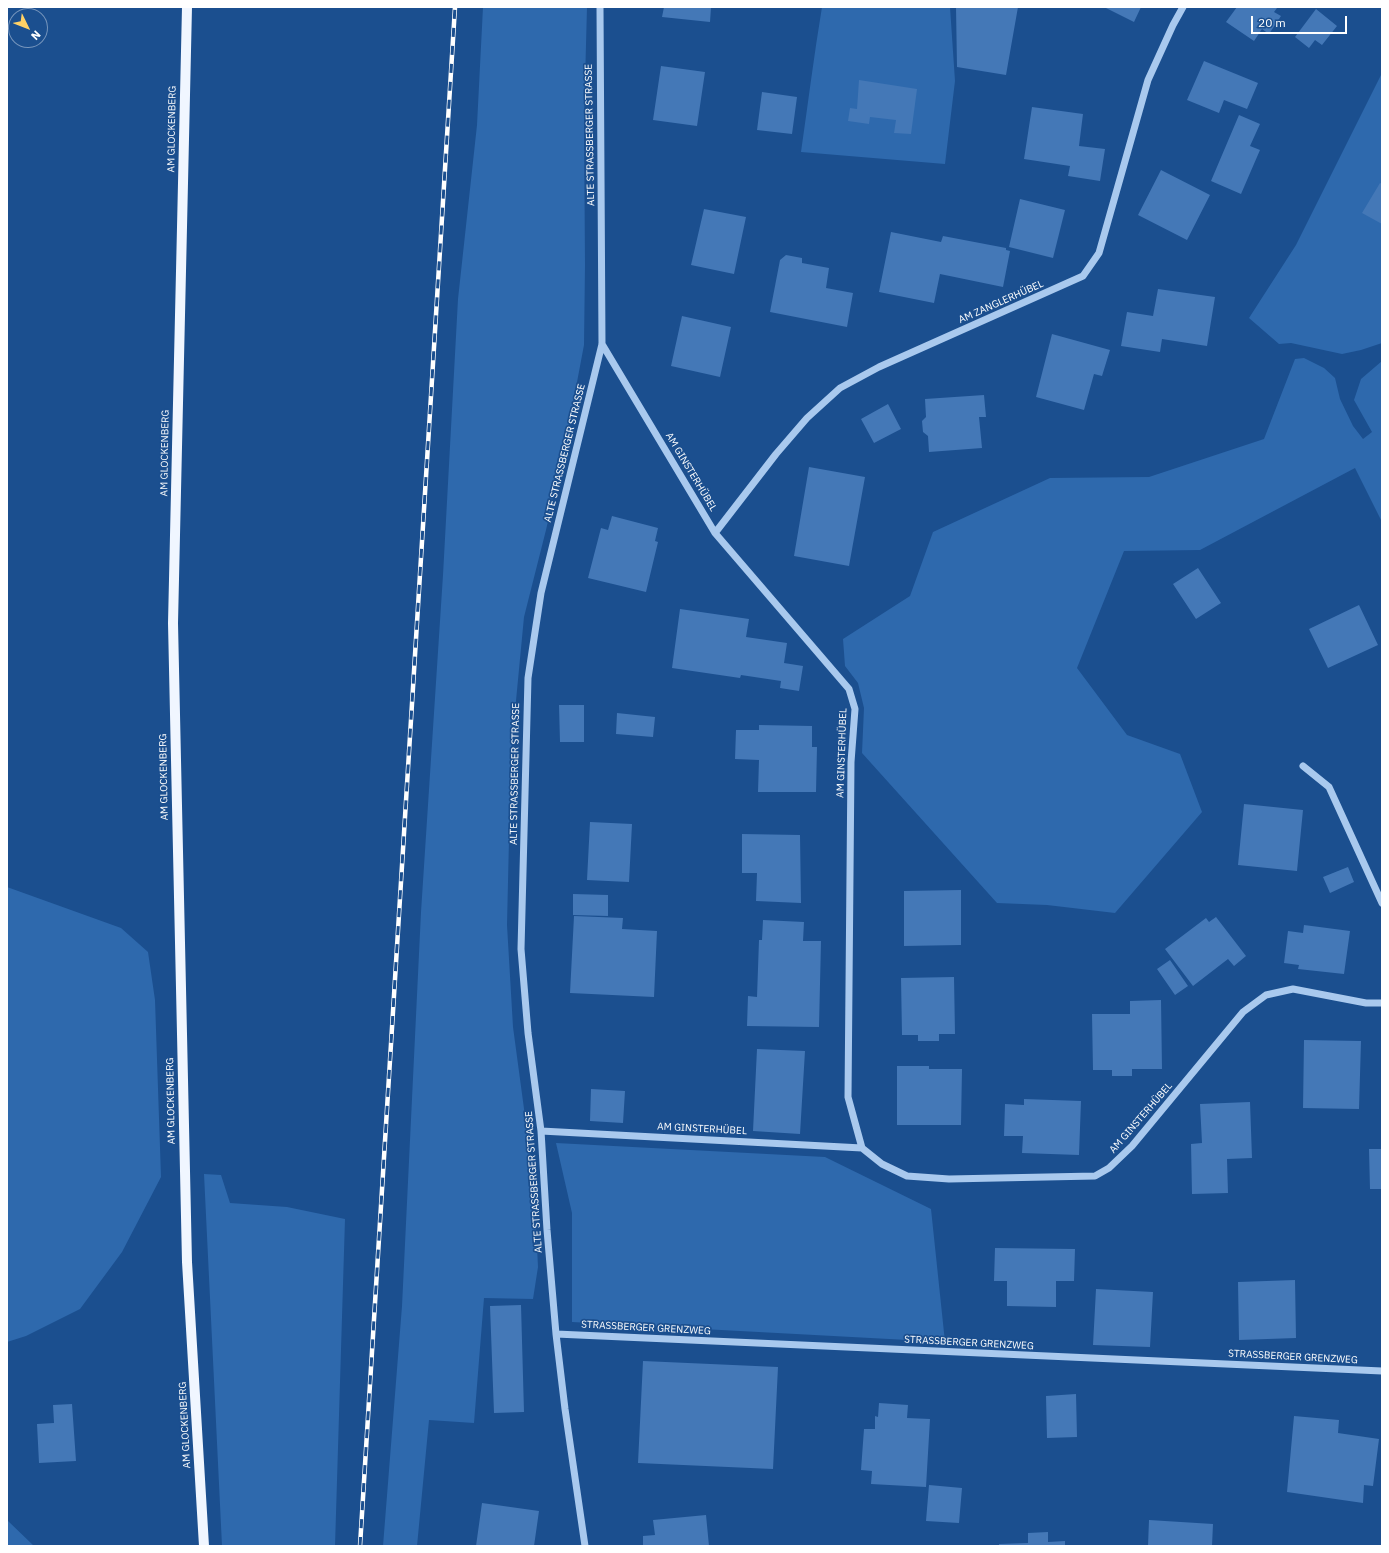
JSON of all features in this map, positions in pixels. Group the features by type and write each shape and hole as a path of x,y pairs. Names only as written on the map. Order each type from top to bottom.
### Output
{"main road":[{"name":"AM GLOCKENBERG","path":"187,7 173,623 187,1262 204,1546"}],"street":[{"name":"ALTE STRASSBERGER STRASSE","path":"586,1546 565,1409 556,1334 547,1230 542,1131 528,1033 521,949 528,678 541,593 602,344 600,7"},
{"name":"AM ZANGLERHÜBEL","path":"715,533 776,454 807,418 840,388 879,367 1083,276 1099,252 1148,80 1173,25 1183,7"},
{"name":"AM GINSTERHÜBEL","path":"602,344 715,533 850,689 855,709 851,762 848,1097 862,1148"},
{"path":"1303,766 1329,787 1382,903"},
{"name":"AM GINSTERHÜBEL","path":"542,1131 862,1148 882,1164 906,1176 949,1179 1095,1176 1109,1168 1132,1146 1243,1012 1266,995 1293,989 1366,1003 1382,1003"},
{"name":"STRASSBERGER GRENZWEG","path":"556,1334 1382,1371"}],"shaded area":[{"path":"483,7 587,7 584,120 584,345 564,451 524,617 511,753 507,925 513,1027 534,1183 538,1267 533,1299 484,1298 474,1423 429,1420 417,1546 383,1546 402,1306 421,912 443,575 458,299 477,125"},
{"path":"822,7 950,7 955,81 945,164 801,152"},
{"path":"1382,73 1382,343 1342,354 1291,343 1279,344 1249,318 1296,245"},
{"path":"1304,358 1324,368 1335,378 1340,399 1353,426 1363,439 1372,432 1354,400 1361,379 1382,361 1382,522 1355,468 1200,550 1124,551 1077,668 1127,735 1180,754 1202,812 1115,913 1047,905 997,903 862,753 864,708 858,683 845,666 843,639 910,596 933,532 1050,478 1149,477 1264,439 1295,359"},
{"path":"7,887 121,928 148,952 155,1000 161,1177 122,1252 80,1309 26,1336 7,1342"},
{"path":"556,1143 825,1157 931,1209 945,1342 572,1322 572,1213"},
{"path":"204,1174 221,1175 230,1203 287,1207 345,1219 335,1546 222,1546"},
{"path":"7,1520 34,1546 7,1546"}],"building":[{"path":"664,7 711,7 710,22 662,17"},
{"path":"956,7 1018,7 1006,75 957,67"},
{"path":"1104,7 1141,7 1134,22"},
{"path":"1237,7 1275,7 1277,8 1274,12 1281,16 1269,34 1262,29 1254,41 1226,22"},
{"path":"1316,9 1337,26 1322,45 1315,40 1309,48 1295,37"},
{"path":"1204,61 1258,83 1247,109 1224,100 1219,113 1187,100"},
{"path":"661,66 705,72 697,126 653,120"},
{"path":"859,80 917,89 911,134 894,133 896,120 870,117 869,124 848,121 850,108 857,109"},
{"path":"762,92 797,97 792,134 757,130"},
{"path":"1032,107 1083,114 1079,146 1105,149 1100,181 1068,176 1070,166 1024,159"},
{"path":"1239,115 1260,124 1250,146 1260,150 1241,194 1211,181"},
{"path":"1161,170 1210,195 1187,240 1138,215"},
{"path":"1380,183 1382,184 1382,224 1362,213"},
{"path":"1020,199 1065,210 1053,258 1009,247"},
{"path":"704,209 746,217 734,274 691,265"},
{"path":"891,232 941,242 943,236 1006,248 1006,250 1010,251 1003,287 940,274 934,303 879,292"},
{"path":"786,255 802,258 802,263 829,268 826,288 853,293 847,327 770,312 780,260"},
{"path":"1158,289 1215,297 1207,346 1162,339 1160,352 1121,346 1127,312 1153,316"},
{"path":"682,316 731,327 720,377 671,366"},
{"path":"1052,334 1110,350 1102,376 1094,374 1084,410 1036,397"},
{"path":"984,395 986,417 979,417 982,448 929,452 928,436 923,432 922,421 926,417 925,399"},
{"path":"888,404 901,429 874,443 861,419"},
{"path":"809,467 865,477 849,566 794,556"},
{"path":"612,516 658,528 655,541 658,542 646,592 588,578 601,528 608,530"},
{"path":"1198,568 1221,603 1196,619 1173,584"},
{"path":"1359,605 1378,645 1328,668 1309,629"},
{"path":"680,609 749,619 746,637 787,643 784,663 803,666 799,691 780,688 781,681 741,675 740,678 672,668"},
{"path":"559,705 584,705 584,742 560,742"},
{"path":"617,713 655,717 653,737 616,734"},
{"path":"759,725 812,726 812,747 817,747 816,792 758,792 759,760 735,759 736,730 759,730"},
{"path":"1244,804 1303,810 1297,871 1238,865"},
{"path":"590,822 632,824 629,882 587,880"},
{"path":"742,834 800,835 801,903 756,901 757,873 742,873"},
{"path":"1348,867 1354,882 1330,893 1323,877"},
{"path":"961,890 961,945 904,946 904,891"},
{"path":"573,894 608,895 608,916 573,915"},
{"path":"574,916 623,918 622,929 657,931 654,997 570,993"},
{"path":"1216,917 1246,956 1234,966 1228,959 1193,986 1165,949 1206,918 1209,922"},
{"path":"763,920 804,922 803,941 821,941 819,1027 747,1026 748,996 757,997 759,940 762,940"},
{"path":"1304,925 1350,931 1344,974 1298,969 1299,965 1284,963 1288,931 1303,933"},
{"path":"1170,960 1188,986 1175,995 1157,969"},
{"path":"954,977 955,1034 939,1034 939,1041 918,1041 918,1035 902,1035 901,978"},
{"path":"1161,1000 1162,1069 1132,1069 1132,1076 1112,1076 1112,1070 1093,1070 1092,1014 1130,1014 1130,1001"},
{"path":"1304,1040 1361,1041 1359,1109 1303,1108"},
{"path":"757,1049 805,1051 800,1134 753,1131"},
{"path":"897,1066 929,1066 929,1069 962,1069 961,1125 897,1125"},
{"path":"591,1089 625,1091 623,1123 590,1121"},
{"path":"1024,1099 1081,1101 1079,1155 1022,1153 1023,1136 1004,1136 1005,1104 1024,1105"},
{"path":"1250,1102 1252,1158 1227,1159 1228,1193 1192,1194 1191,1144 1202,1143 1200,1104"},
{"path":"1369,1149 1382,1149 1382,1189 1370,1189"},
{"path":"995,1248 1075,1249 1074,1281 1056,1281 1056,1307 1007,1306 1007,1281 994,1281"},
{"path":"1295,1280 1296,1338 1239,1340 1238,1282"},
{"path":"1096,1289 1153,1292 1150,1347 1093,1345"},
{"path":"521,1305 524,1412 494,1413 490,1306"},
{"path":"643,1361 778,1367 773,1469 638,1463"},
{"path":"1076,1394 1077,1437 1047,1438 1046,1396"},
{"path":"879,1403 908,1405 907,1418 930,1419 926,1487 871,1484 872,1471 861,1470 864,1429 875,1429 875,1416 878,1417"},
{"path":"72,1404 76,1461 39,1463 37,1424 54,1423 53,1405"},
{"path":"1294,1416 1339,1420 1338,1433 1379,1439 1373,1486 1364,1485 1363,1503 1287,1492"},
{"path":"929,1485 962,1488 959,1523 926,1521"},
{"path":"482,1503 539,1511 534,1546 476,1546"},
{"path":"706,1515 709,1546 643,1546 643,1536 655,1535 653,1520"},
{"path":"1149,1520 1213,1524 1212,1546 1148,1546"},
{"path":"1048,1532 1048,1542 1065,1541 1065,1546 999,1546 999,1544 1028,1543 1028,1533"}],"railway":[{"path":"360,1546 455,7"}]}
